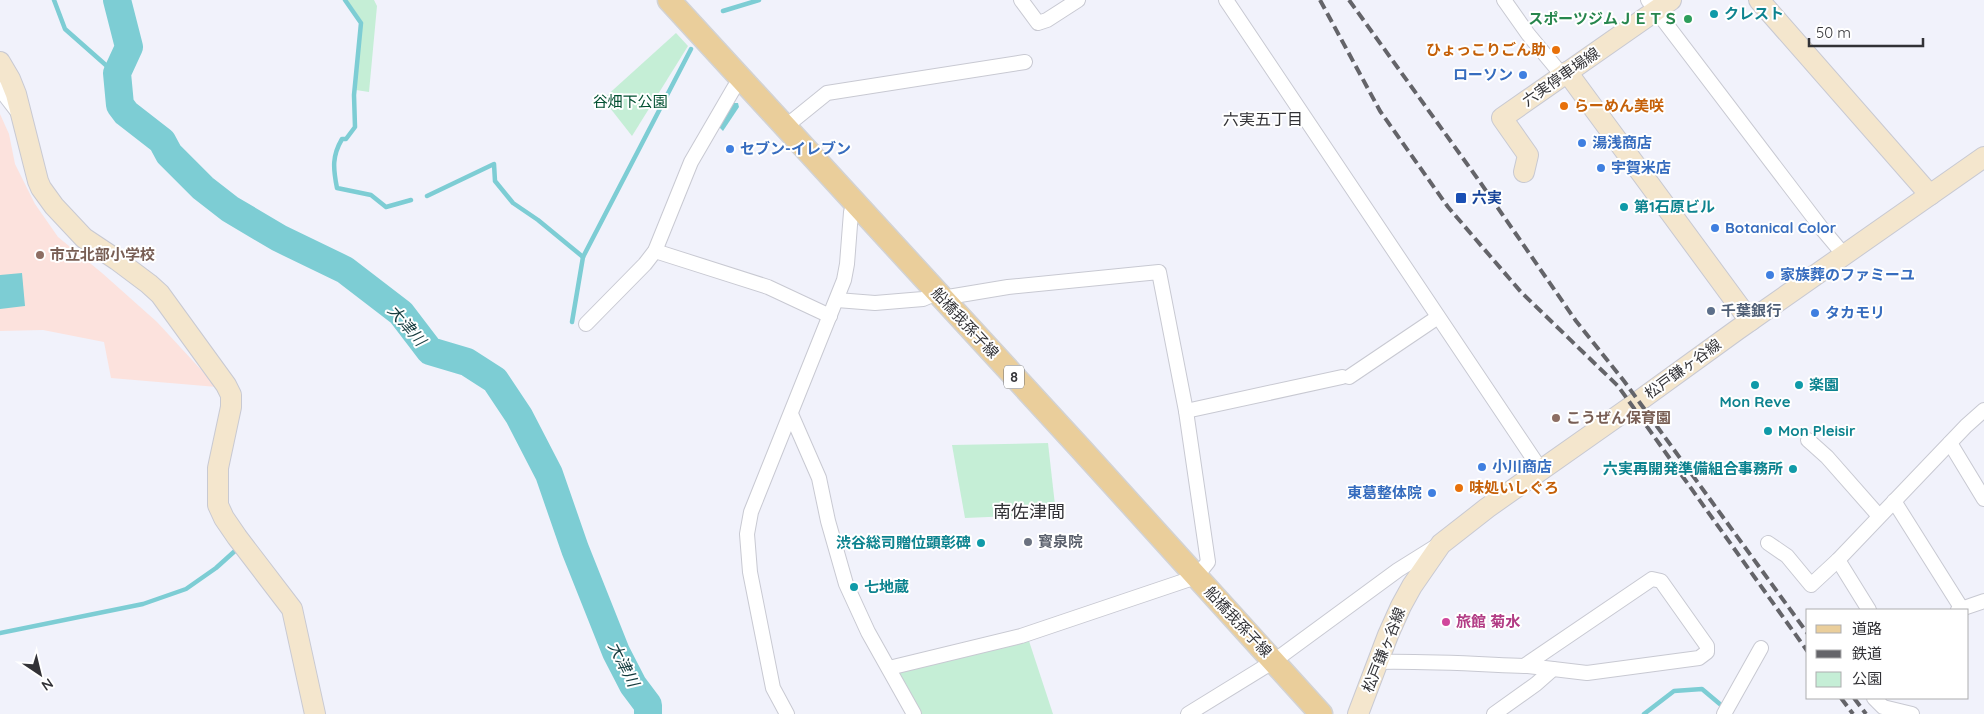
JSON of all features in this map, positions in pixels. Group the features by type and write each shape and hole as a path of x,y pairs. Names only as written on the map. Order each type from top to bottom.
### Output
{"main road":[{"name":"船橋我孫子線","path":"669,0 1321,714"},
{"path":"1759,0 1930,195"},
{"name":"六実停車場線","path":"1524,172 1528,155 1502,118 1565,74 1658,3"},
{"path":"0,62 10,79 38,182 54,206 84,238 124,264 160,294 226,384 231,395 231,407 218,468 218,505 237,537 292,608 314,714"},
{"path":"1565,74 1750,321"},
{"name":"松戸鎌ヶ谷線","path":"1358,714 1388,635 1412,586 1441,544 1750,321 1984,157"}],"street":[{"path":"1021,0 1038,23 1047,20 1078,0"},
{"path":"1226,0 1541,470"},
{"path":"1504,0 1528,34 1565,74"},
{"path":"1658,3 1816,222 1844,255"},
{"path":"785,127 827,93 1026,62"},
{"path":"586,324 645,264 655,251 691,162 741,79"},
{"path":"0,89 22,118"},
{"path":"787,714 773,688 750,572 747,534 751,512 844,280 851,212 857,206"},
{"path":"655,251 768,287 830,316"},
{"path":"837,300 875,303 923,299 1008,287 1159,272 1186,411 1208,562 1196,577 1021,636 889,668"},
{"path":"1186,411 1345,377 1438,317"},
{"path":"1768,543 1787,556 1812,585 1984,410"},
{"path":"791,414 819,478 828,521 846,584 868,632 914,714"},
{"path":"1808,440 1827,457 1878,516"},
{"path":"1950,443 1984,499"},
{"path":"1894,501 1959,609"},
{"path":"1188,714 1274,661 1398,570 1441,544"},
{"path":"1838,560 1868,609"},
{"path":"1378,662 1524,666 1587,673 1699,658 1707,652 1707,646 1661,580 1652,579 1524,666"},
{"path":"1963,609 1984,601"},
{"path":"1724,714 1761,648"},
{"path":"1494,714 1536,684 1553,669"},
{"path":"1875,699 1883,707 1912,714"}],"shaded area":[{"name":"市立北部小学校","path":"0,114 9,134 15,164 35,204 58,237 157,322 217,387 111,378 104,342 43,330 0,331"}],"green space":[{"path":"347,0 374,0 377,6 369,92 356,90 362,21"},
{"name":"谷畑下公園","path":"676,33 688,46 632,136 603,99"},
{"path":"1048,443 1056,514 965,518 952,445"},
{"path":"1029,641 1053,714 919,714 896,676 899,671"}],"water":[{"path":"733,103 738,103 739,107 723,131 719,127"},
{"path":"22,273 25,306 0,309 0,275"}],"waterway":[{"path":"54,0 65,29 117,73"},
{"name":"大津川","path":"117,0 129,47 117,73 120,105 126,113 162,141 169,154 203,188 230,209 279,238 345,270 401,313 430,351 467,362 495,380 519,416 549,474 575,549 616,652 633,685 648,705 648,714"},
{"path":"345,0 361,23 354,95 355,127 346,139 342,139 336,151 334,168 337,188 371,195 386,207 411,200"},
{"path":"723,11 759,0"},
{"path":"572,322 583,257 691,49"},
{"path":"427,196 494,164 495,181 513,203 538,220 583,257"},
{"path":"0,633 143,604 186,589 216,568 236,550"},
{"path":"1644,714 1674,691 1702,689 1721,705"}],"railway":[{"path":"1320,0 1380,111 1448,207 1521,292 1618,386 1806,649"},
{"path":"1349,0 1480,182 1576,321 1624,381 1806,631"},
{"path":"1842,699 1853,714"},
{"path":"1855,699 1866,714"}],"place":[{"name":"クレスト","path":"1714,14"},
{"name":"スポーツジムＪＥＴＳ","path":"1688,19"},
{"name":"ひょっこりごん助","path":"1556,50"},
{"name":"ローソン","path":"1523,75"},
{"name":"らーめん美咲","path":"1564,106"},
{"name":"湯浅商店","path":"1582,143"},
{"name":"セブン-イレブン","path":"730,149"},
{"name":"宇賀米店","path":"1601,168"},
{"name":"六実","path":"1461,198"},
{"name":"第1石原ビル","path":"1624,207"},
{"name":"Botanical Color","path":"1715,228"},
{"name":"市立北部小学校","path":"40,255"},
{"name":"家族葬のファミーユ","path":"1770,275"},
{"name":"千葉銀行","path":"1711,311"},
{"name":"タカモリ","path":"1815,313"},
{"name":"Mon Reve","path":"1755,385"},
{"name":"楽園","path":"1799,385"},
{"name":"こうぜん保育園","path":"1556,418"},
{"name":"Mon Pleisir","path":"1768,431"},
{"name":"小川商店","path":"1482,467"},
{"name":"六実再開発準備組合事務所","path":"1793,469"},
{"name":"味処いしぐろ","path":"1459,488"},
{"name":"東葛整体院","path":"1432,493"},
{"name":"寳泉院","path":"1028,542"},
{"name":"渋谷総司贈位顕彰碑","path":"981,543"},
{"name":"七地蔵","path":"854,587"},
{"name":"旅館 菊水","path":"1446,622"}],"district":[{"name":"六実五丁目","path":"1263,119"},
{"name":"南佐津間","path":"1029,512"}]}
